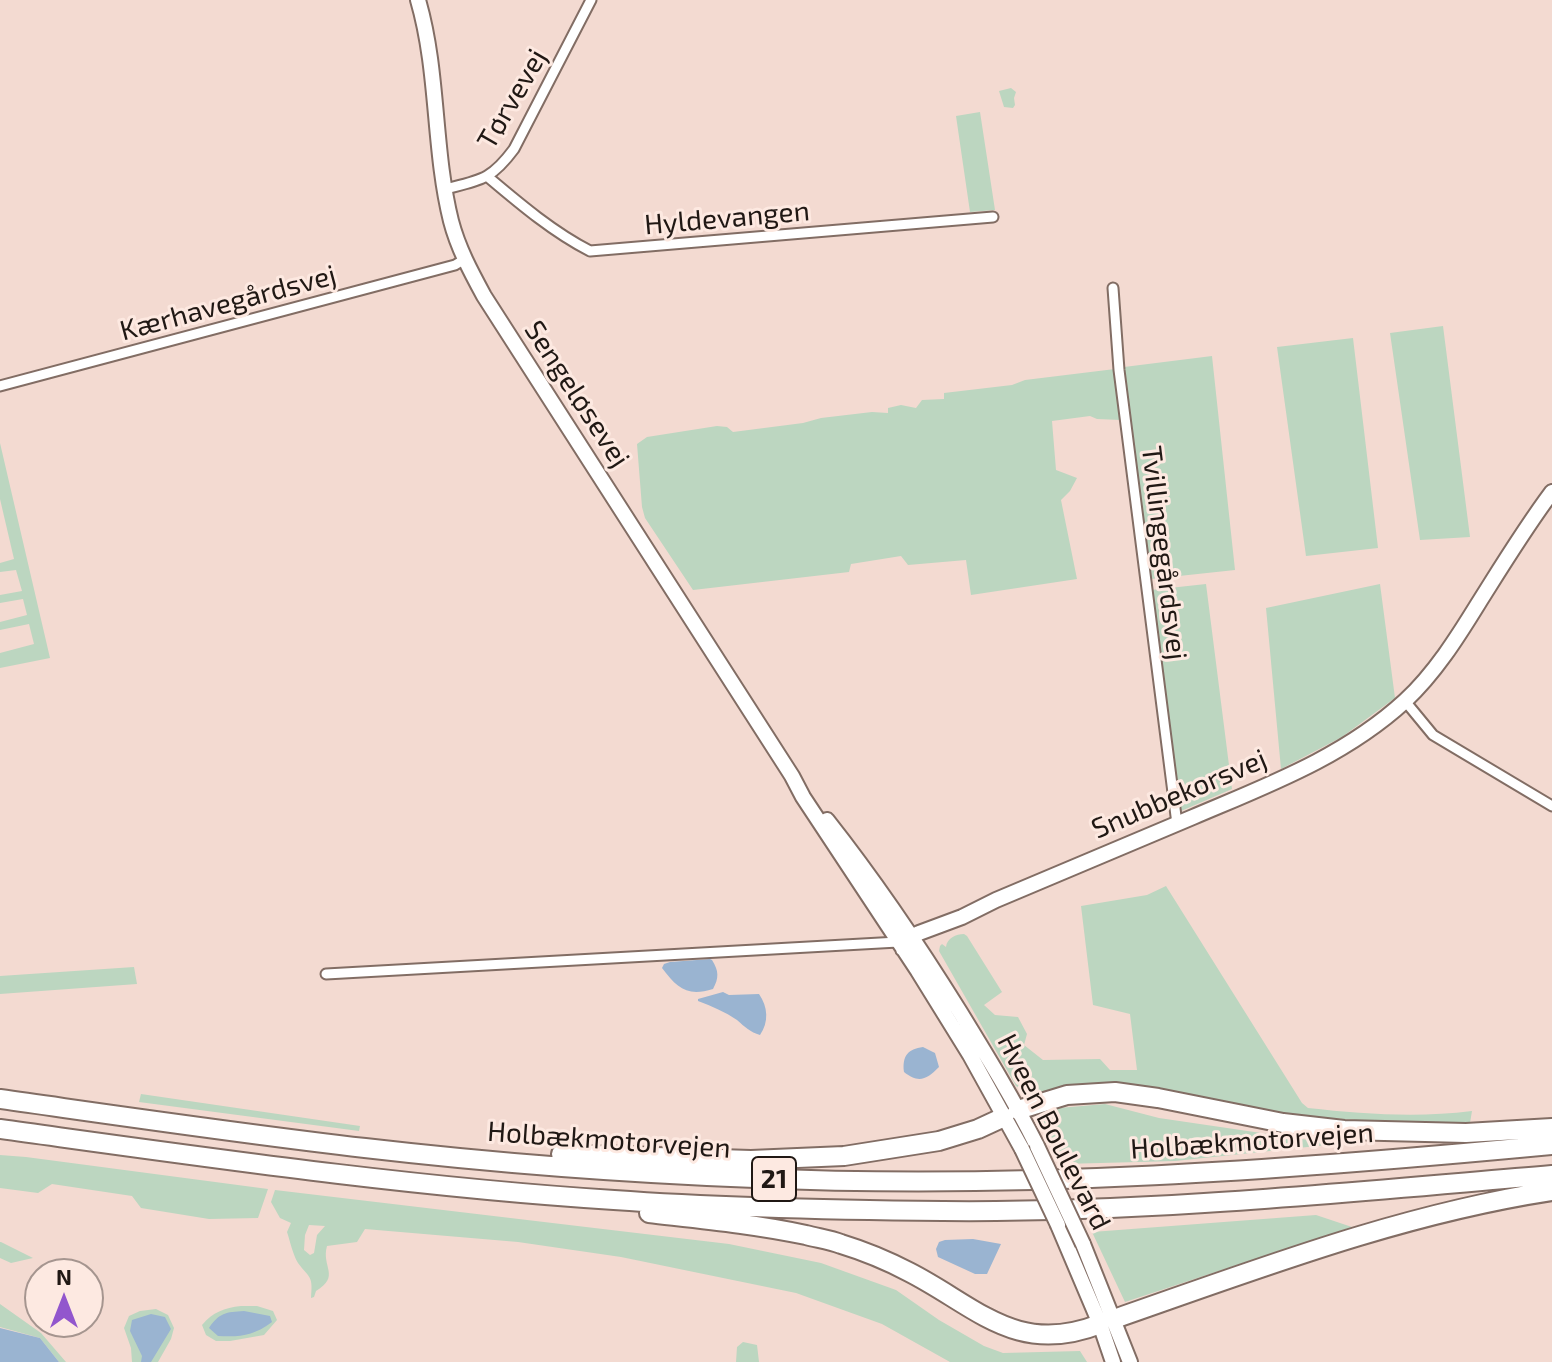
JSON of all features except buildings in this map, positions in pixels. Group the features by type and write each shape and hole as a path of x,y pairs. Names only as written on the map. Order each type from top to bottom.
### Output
{"highway":[{"path":"478,1159 529,1153 751,1160 844,1156 939,1141 1067,1095 1115,1092 1283,1123 1344,1130 1466,1133 1552,1128"},
{"name":"Holbækmotorvejen","path":"0,1099 365,1148 621,1171 759,1178 960,1181 1118,1178 1318,1166 1552,1145"},
{"name":"Holbækmotorvejen","path":"0,1129 362,1177 617,1201 757,1207 947,1211 1120,1208 1552,1175"},
{"path":"617,1201 637,1212 775,1228 841,1243 908,1271 989,1320 1011,1330 1040,1334 1062,1333 1107,1321 1377,1229 1456,1209 1552,1191"}],"street":[{"name":"Sengeløsevej","path":"418,0 424,20 445,189 452,224 465,259 491,307 900,946"},
{"name":"Tørvevej","path":"445,189 488,177 502,166 514,149 591,0"},
{"name":"Hyldevangen","path":"488,177 543,221 590,251 993,217"},
{"name":"Kærhavegårdsvej","path":"0,386 455,265 465,259"},
{"name":"Tvillingegårdsvej","path":"1113,288 1119,370 1177,824"},
{"name":"Snubbekorsvej","path":"916,942 996,900 1277,782 1359,738 1405,701 1431,673 1454,643 1552,492"},
{"path":"1405,701 1433,735 1552,806"},
{"name":"Sengeløsevej","path":"792,776 865,868 916,942"},
{"path":"326,974 900,946 916,942"},
{"name":"Hveen Boulevard","path":"916,942 1083,1244 1107,1321 1113,1362"},
{"name":"Hveen Boulevard","path":"900,946 1011,1113"},
{"name":"Hveen Boulevard","path":"1029,1148 1067,1245 1130,1362"}],"green space":[{"path":"1011,88 1016,92 1015,105 1013,108 1004,107 999,91"},
{"path":"980,112 995,210 970,212 956,116"},
{"path":"1443,326 1470,537 1420,540 1390,333"},
{"path":"1353,338 1378,548 1306,556 1277,347"},
{"path":"1212,356 1235,570 1151,579 1124,367"},
{"path":"1115,369 1121,420 1090,416 1052,421 1056,470 1077,478 1061,500 1077,579 971,595 966,560 908,565 901,556 851,564 849,572 693,590 645,518 637,444 647,437 717,426 727,427 733,432 821,418 888,413 888,408 901,405 916,408 922,400 944,399 944,393"},
{"path":"0,443 50,658 0,668 0,653 34,644 29,624 0,630 0,622 27,615 23,599 0,603 0,595 22,591 16,570 0,572 0,563 14,559 0,499"},
{"path":"1206,584 1232,789 1181,811 1151,590"},
{"path":"1380,584 1395,698 1342,737 1281,769 1266,608"},
{"path":"1166,886 1308,1108 1390,1114 1472,1111 1470,1123 1384,1122 1301,1116 1076,1086 1031,1094 1016,1086 939,951 940,946 946,947 955,936 967,936 1002,992 984,1005 995,1015 1018,1017 1027,1034 1024,1045 1043,1060 1100,1059 1110,1070 1137,1070 1130,1014 1093,1005 1081,906 1147,895"},
{"path":"134,967 137,984 0,994 0,976"},
{"path":"141,1094 360,1126 359,1131 139,1102"},
{"path":"1105,1104 1159,1118 1336,1144 1175,1161 1063,1164 1038,1118 1059,1108"},
{"path":"0,1155 268,1189 258,1218 209,1219 141,1208 132,1196 52,1184 38,1193 0,1188"},
{"path":"275,1190 729,1244 821,1263 896,1290 939,1320 984,1346 1003,1353 1080,1351 1087,1362 950,1362 882,1324 796,1293 621,1257 518,1242 365,1229 357,1242 327,1246 329,1276 311,1298 311,1281 296,1260 287,1232 291,1223 280,1218 271,1202","holes":["309,1225 325,1226 317,1235 314,1253 310,1255 304,1250"]},
{"path":"1316,1215 1352,1227 1125,1302 1092,1232"},
{"path":"0,1242 33,1258 11,1263 0,1258"},
{"path":"0,1304 24,1321 24,1334 0,1327"},
{"path":"257,1306 273,1311 277,1320 264,1335 216,1341 206,1335 202,1325 210,1317 224,1309"},
{"path":"156,1309 168,1315 174,1328 171,1339 158,1362 132,1362 124,1328 129,1316"},
{"path":"40,1338 45,1338 66,1362 59,1362"},
{"path":"743,1342 757,1345 759,1362 736,1362 737,1347"}],"water":[{"path":"710,959 716,968 717,978 713,989 704,991 683,989 662,968 670,962"},
{"path":"723,992 729,995 759,994 766,1014 760,1035 728,1014 698,1001"},
{"path":"923,1047 935,1053 939,1067 927,1077 914,1078 904,1072 905,1058 913,1050"},
{"path":"973,1239 1001,1244 987,1274 975,1274 938,1257 936,1249 939,1242"},
{"path":"244,1311 270,1316 272,1322 253,1333 240,1336 218,1336 209,1328 224,1314"},
{"path":"151,1314 165,1317 171,1329 151,1362 141,1362 142,1356 130,1331 132,1320"},
{"path":"0,1328 24,1334 24,1338 40,1338 59,1362 0,1362"}]}
